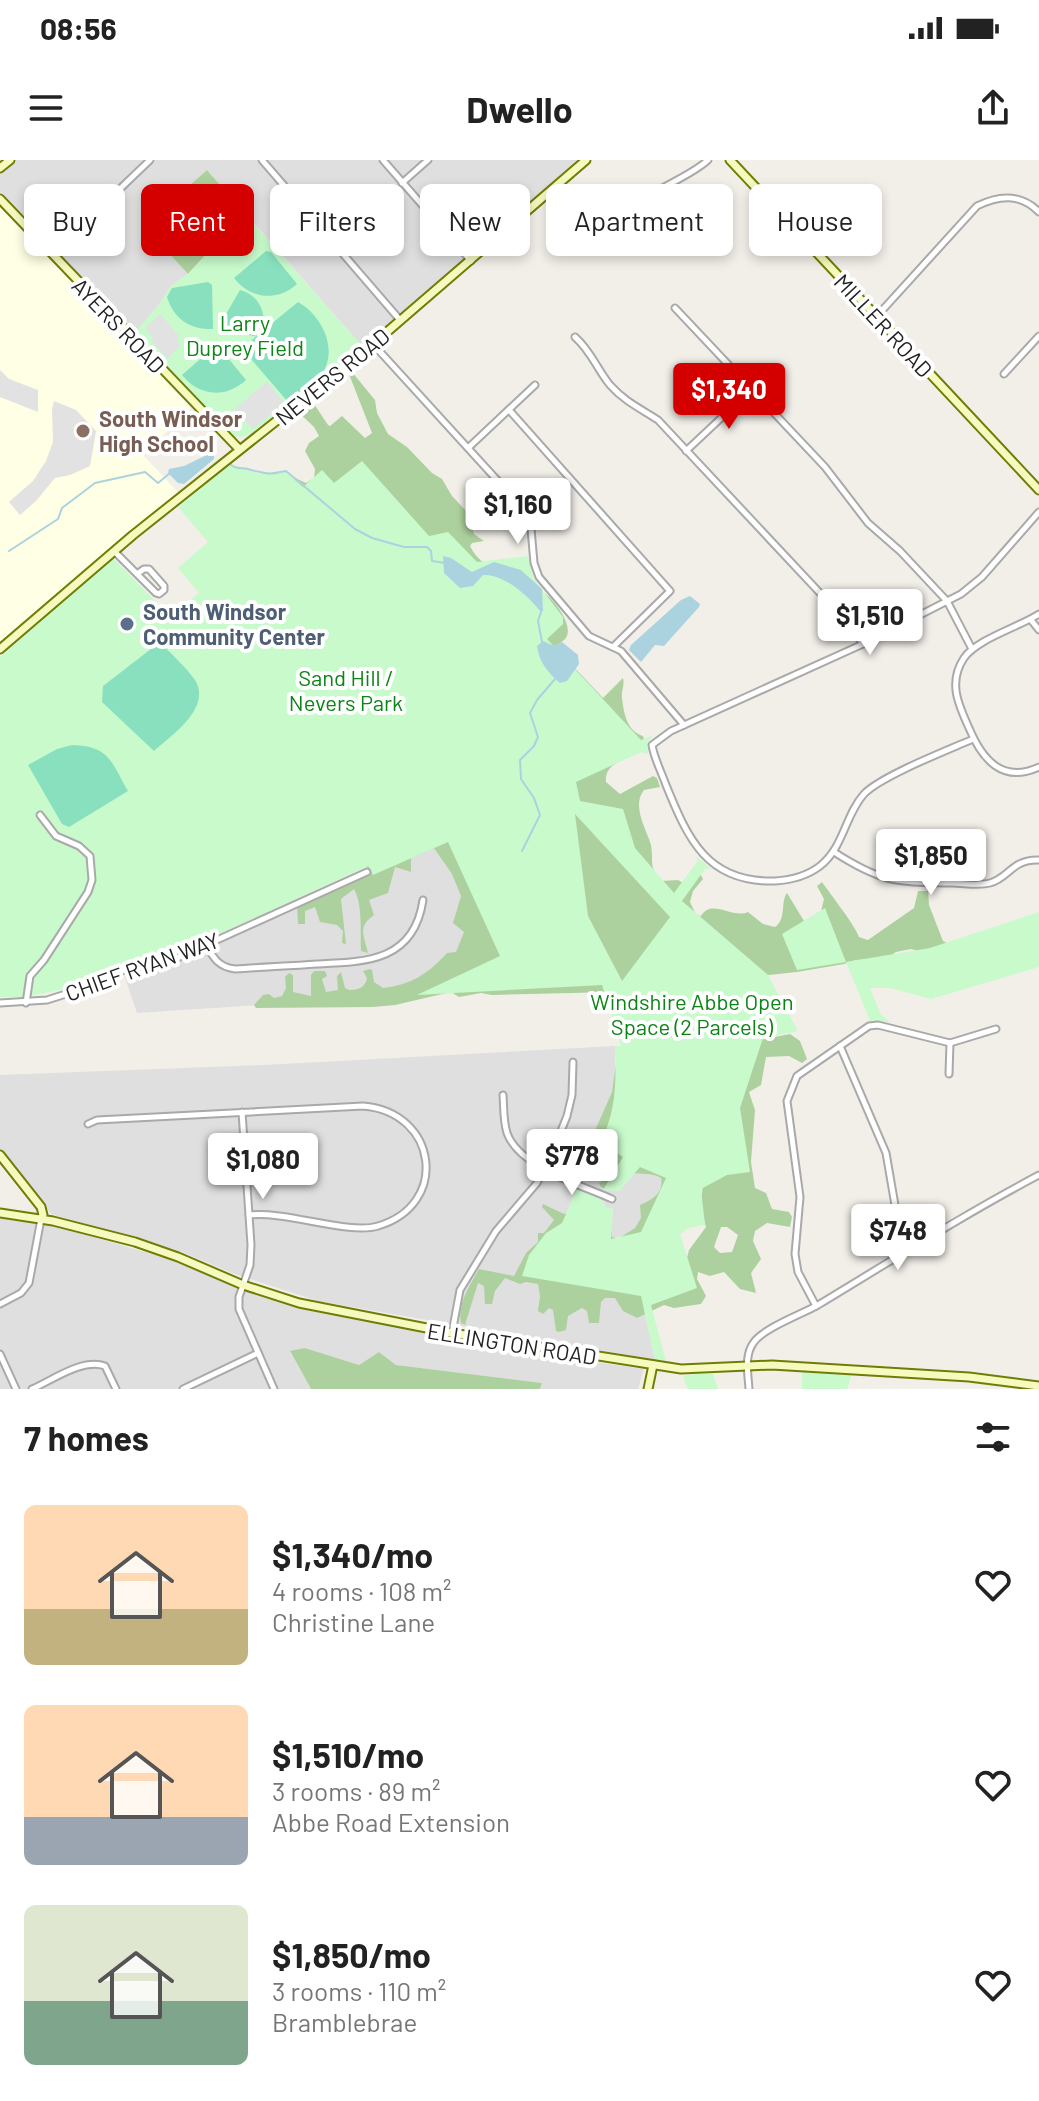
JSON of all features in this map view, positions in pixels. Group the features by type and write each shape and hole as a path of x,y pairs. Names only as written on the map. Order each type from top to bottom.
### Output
{"street":[{"path":"0,168 10,160"},
{"path":"125,184 150,160"},
{"path":"262,160 400,320"},
{"path":"383,160 471,261"},
{"path":"402,183 428,160"},
{"name":"NEVERS ROAD","path":"0,649 114,551 373,344 586,160"},
{"path":"671,184 708,160"},
{"name":"MILLER ROAD","path":"730,160 1039,490"},
{"path":"877,316 977,206 992,198 1009,196 1026,202 1039,212"},
{"name":"AYERS ROAD","path":"0,199 24,224"},
{"name":"AYERS ROAD","path":"54,256 239,449"},
{"path":"675,308 825,467 868,523 900,551 947,601 972,649"},
{"path":"1004,374 1039,336"},
{"path":"575,337 586,346 608,383 658,420 849,624 863,644"},
{"path":"373,344 518,503 531,529 534,563 539,577 589,636 621,651 684,725"},
{"path":"468,448 535,385"},
{"path":"686,451 752,389"},
{"path":"510,411 670,591 614,646"},
{"path":"973,739 881,781 865,793 834,852 809,873 786,880 746,879 720,868 699,851 690,838 652,745 656,739 684,725 863,644 947,601 982,577 1039,512"},
{"path":"114,551 137,574 157,594 164,590 149,569 137,574"},
{"path":"1039,614 972,649 955,674 955,690 980,752 1006,771 1020,773 1039,767"},
{"path":"1031,620 1039,630"},
{"path":"26,1003 30,976 44,960 88,892 92,880 92,860 86,851 56,836 40,815"},
{"path":"834,852 870,874 905,882 993,882 1024,861 1039,860"},
{"name":"CHIEF RYAN WAY","path":"0,1003 26,1003 69,993 129,968 173,960 367,872"},
{"path":"206,945 214,960 224,968 370,961 399,947 410,936 421,914 423,900"},
{"path":"816,1306 798,1272 795,1254 800,1197 787,1101 797,1076 869,1026 878,1025 950,1043 996,1029"},
{"path":"949,1074 950,1043"},
{"path":"840,1046 886,1153 895,1205 914,1245"},
{"path":"452,1333 460,1290 496,1231 528,1196 545,1169 567,1116 572,1095 573,1062"},
{"path":"503,1095 507,1134 527,1160 612,1199"},
{"path":"88,1124 97,1120 380,1107 397,1114 412,1127 423,1145 426,1162 420,1193 410,1209 394,1221 373,1228 282,1214 249,1215"},
{"path":"242,1112 250,1265 239,1297 239,1309 274,1389"},
{"path":"0,1155 38,1204 41,1219 29,1283 21,1293 0,1304"},
{"path":"749,1389 750,1349 759,1337 1039,1175"},
{"name":"ELLINGTON ROAD","path":"0,1213 41,1219 135,1242 243,1285 299,1303 452,1333 681,1369 748,1366 941,1375 1039,1386"},
{"path":"183,1389 258,1353"},
{"path":"0,1354 16,1389"},
{"path":"32,1389 94,1363 105,1366 116,1389"},
{"path":"648,1389 653,1365"}],"shaded area":[{"path":"15,160 580,160 552,184 546,184 546,189 530,203 530,184 420,184 420,256 467,256 362,346 283,256 404,256 404,184 270,184 270,242 254,223 254,184 219,184 207,170 191,184 141,184 141,256 172,256 188,274 171,286 134,334 60,256 125,256 125,184 24,184 24,217 0,192 0,173"},
{"name":"South Windsor High School","path":"0,207 24,232 24,256 47,256 191,408 143,455 178,492 0,642"},
{"path":"160,314 179,336 180,346 167,359 145,328"},
{"path":"0,370 9,379 38,390 38,412 0,397"},
{"path":"267,381 284,403 253,429 234,410"},
{"path":"54,401 76,410 96,431 90,466 55,478 20,515 9,502 33,481 46,461 53,442"},
{"path":"448,841 500,956 417,995 137,1013 124,975 172,965"},
{"path":"615,1046 615,1100 608,1128 600,1142 623,1157 603,1190 619,1191 640,1167 666,1177 641,1232 610,1239 613,1210 606,1207 601,1199 577,1189 562,1223 546,1233 529,1255 522,1276 641,1296 655,1360 318,1301 232,1273 182,1252 51,1214 0,1150 0,1075 264,1065"},
{"path":"0,1218 56,1226 182,1263 314,1311 547,1355 644,1369 638,1389 540,1389 542,1383 396,1365 379,1352 359,1365 305,1348 290,1352 311,1389 0,1389"}],"green space":[{"path":"207,170 219,184 191,184"},
{"name":"Larry Duprey Field","path":"254,224 270,242 270,256 282,256 362,346 249,435 232,435 134,334 171,286 205,256 254,256"},
{"path":"266,251 274,256 297,284 281,294 264,296 248,290 234,278"},
{"path":"172,256 205,256 188,274"},
{"path":"208,282 212,285 213,329 197,328 179,317 167,297 172,288"},
{"path":"240,290 260,305 264,330 298,302 314,315 325,333 329,354 322,374 288,402 245,352 246,346 257,335 222,327 222,321"},
{"path":"214,347 219,347 246,380 230,390 212,392 196,387 182,375"},
{"path":"352,372 375,400 377,413 388,434 442,479 468,513 474,534 484,541 470,546 476,555 493,569 535,587 553,601 568,629 563,641 554,646 603,698 623,678 625,716 633,730 643,736 647,748 614,764 609,769 606,782 620,794 653,776 657,778 660,787 644,790 639,803 651,845 653,867 661,881 678,880 686,885 701,875 703,879 693,891 690,902 696,915 701,916 711,909 748,912 763,924 775,927 781,920 787,893 804,921 821,911 824,899 817,886 822,882 859,937 868,940 914,908 918,891 928,891 929,905 943,941 947,943 922,952 911,949 896,952 887,958 856,960 797,972 613,992 481,993 459,997 451,992 373,1007 256,1008 254,1005 263,995 269,994 274,998 282,996 286,988 285,977 289,973 293,975 293,992 311,996 311,975 314,971 325,971 327,976 322,979 326,992 338,990 337,976 341,972 345,988 349,990 363,986 367,978 363,971 370,969 374,982 383,988 411,981 447,953 456,952 464,932 453,923 461,896 452,874 434,848 411,858 411,872 395,867 388,893 369,900 374,915 364,928 368,953 361,951 360,911 354,889 341,899 346,944 342,943 343,931 337,925 320,922 315,907 305,911 305,924 298,924 297,907 369,869 362,862 293,477 306,483 314,478 315,469 305,451 309,443 319,436 297,411 323,391 326,393 315,399 314,404 328,425 342,416 365,438 372,433 349,374"},
{"name":"Sand Hill / Nevers Park","path":"362,461 429,536 448,532 477,562 528,556 534,579 563,617 563,624 547,639 641,740 653,735 647,743 648,754 641,752 576,782 580,801 623,809 635,848 674,893 697,862 697,857 711,869 705,869 682,901 768,975 798,1031 763,1038 740,1108 750,1172 727,1175 701,1189 705,1225 689,1228 680,1234 697,1288 651,1305 666,1361 655,1360 641,1296 522,1276 529,1255 546,1233 562,1223 577,1189 601,1199 606,1207 613,1209 611,1239 641,1232 666,1178 640,1167 619,1191 603,1190 623,1157 600,1142 612,1107 615,1046 621,1046 602,985 417,995 500,956 448,842 373,875 368,866 182,951 130,962 61,990 23,997 0,997 0,657 113,558 170,616 199,593 178,568 208,542 178,507 231,464 259,474 286,472 303,487 322,470 334,483","holes":["575,814 670,917 622,981 588,916"]},
{"path":"160,642 183,665 199,690 198,701 188,720 154,751 102,702 103,686"},
{"path":"72,745 102,752 113,764 128,791 69,827 62,824 28,765 57,749"},
{"path":"825,908 846,962 797,970 782,934"},
{"name":"Windshire Abbe Open Space (2 Parcels)","path":"1039,912 1039,967 931,999 890,988 870,988 881,1015 890,1022 870,1021 846,962 930,948"},
{"path":"790,1034 800,1041 807,1059 802,1063 789,1056 766,1057 761,1085 749,1092 755,1110 751,1162 755,1188 766,1193 772,1209 789,1212 792,1217 790,1227 767,1223 755,1231 753,1241 761,1259 751,1273 756,1293 740,1289 724,1272 710,1276 698,1272 697,1279 706,1296 701,1304 674,1308 664,1305 637,1318 623,1311 615,1298 605,1298 601,1302 599,1323 589,1323 587,1311 582,1308 568,1316 566,1330 559,1332 556,1331 553,1310 549,1308 543,1314 538,1311 538,1284 520,1284 505,1278 495,1291 492,1304 485,1304 484,1286 478,1283 465,1325 461,1323 463,1302 479,1269 514,1276 526,1253 538,1242 538,1233 544,1233 554,1220 542,1207 543,1204 564,1214 591,1205 608,1208 612,1237 618,1239 635,1228 641,1218 640,1205 659,1192 661,1178 647,1174 632,1173 605,1189 601,1187 599,1183 612,1172 609,1156 604,1151 593,1153 582,1175 574,1171 612,1092 616,1064 666,1166 674,1227 687,1258 689,1250 706,1227 700,1204 703,1186 737,1117 759,1040","holes":["721,1227 727,1227 738,1235 732,1252 720,1253 714,1247"]},
{"path":"305,1348 359,1365 379,1352 396,1365 542,1383 540,1389 311,1389 290,1351"},
{"path":"802,1372 852,1374 847,1389 802,1389"},
{"path":"713,1374 718,1389 688,1389 683,1376"}],"water":[{"path":"214,453 214,459 184,484 178,483 168,473 169,469 184,466"},
{"path":"443,556 472,572 494,562 521,570 542,589 543,611 515,587 491,575 483,575 473,586 460,588 444,573"},
{"path":"690,596 700,604 699,607 664,646 655,645 641,662 629,650 631,645 681,600"},
{"path":"543,641 554,646 562,642 578,655 579,664 567,681 560,683 545,667 537,646"}],"waterway":[{"path":"231,465 268,474 286,471 355,529 372,538 404,547 427,547 431,551 432,561 445,563"},
{"path":"9,551 58,519 62,508 95,483 145,472 158,483 170,473"},
{"path":"541,612 538,621 542,642"},
{"path":"522,851 540,815 534,798 521,779 520,760 538,737 530,713 555,679"}],"place":[{"name":"South Windsor High School","path":"83,431"},
{"name":"South Windsor Community Center","path":"127,624"}]}
